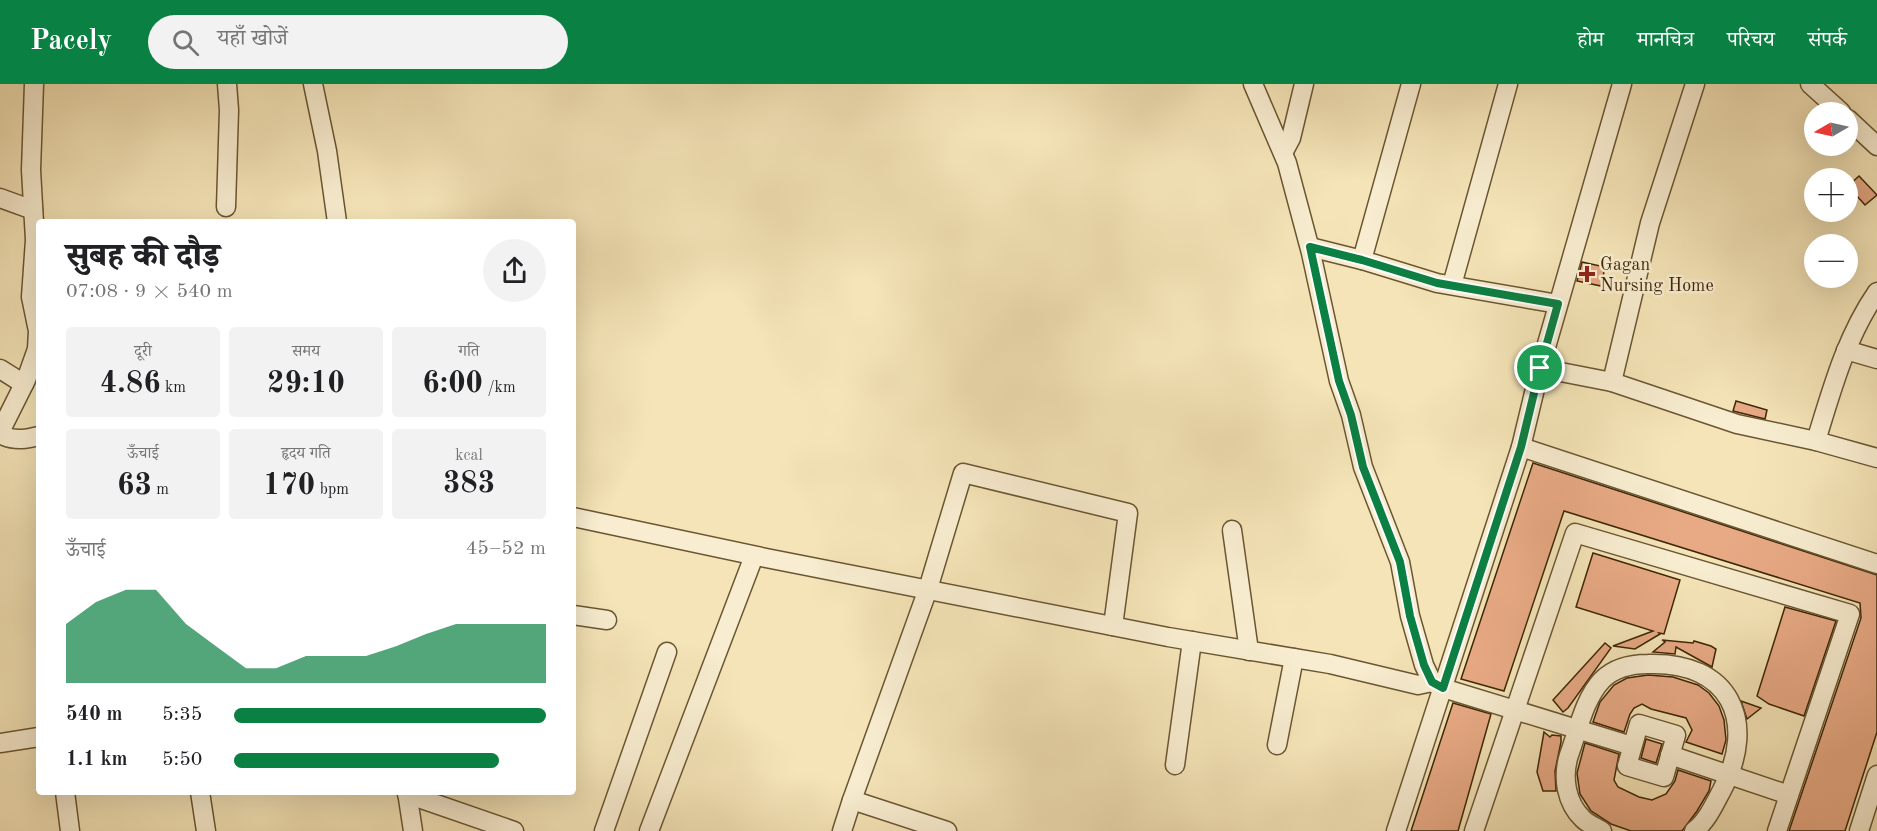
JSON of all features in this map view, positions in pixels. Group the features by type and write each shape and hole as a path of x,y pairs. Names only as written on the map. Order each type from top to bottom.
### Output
{"street":[{"path":"34,84 31,170 34,240 31,297 36,321"},
{"path":"226,207 229,110 227,84"},
{"path":"313,84 327,151 337,219"},
{"path":"1253,84 1283,153 1310,247 1339,381 1351,415 1363,467 1400,562 1410,616 1424,665 1437,685"},
{"path":"1283,153 1291,138 1304,84"},
{"path":"1362,260 1411,84"},
{"path":"1452,285 1508,84"},
{"path":"1396,831 1437,685 1521,447 1540,368 1622,84"},
{"path":"1612,382 1650,223 1695,84"},
{"path":"1810,84 1830,102"},
{"path":"1858,128 1877,146"},
{"path":"0,198 33,210"},
{"path":"1310,247 1437,283 1558,304"},
{"path":"1816,441 1846,350 1871,312 1877,292"},
{"path":"1846,350 1877,359"},
{"path":"36,352 24,384 2,429 4,436 12,439 36,437"},
{"path":"1540,368 1612,382 1737,424 1816,441 1877,458"},
{"path":"0,369 24,384"},
{"path":"1521,447 1877,564"},
{"path":"842,831 928,589 963,473 1128,513 1113,626"},
{"path":"576,518 754,556 1113,626 1294,658 1418,685 1437,685 1632,746"},
{"path":"1232,530 1249,651"},
{"path":"1474,831 1575,534 1850,614 1777,831"},
{"path":"649,831 754,556"},
{"path":"576,615 607,620"},
{"path":"1175,765 1192,641"},
{"path":"604,831 667,652"},
{"path":"1277,745 1294,658"},
{"path":"1602,831 1584,821 1572,806 1567,788 1568,759 1578,729 1591,696 1603,679 1619,669 1639,664 1664,663 1710,678 1724,690 1733,708 1739,734 1730,775 1703,824 1694,831"},
{"path":"1639,724 1676,735 1664,777 1627,766 1632,746 1639,724"},
{"path":"0,743 36,737"},
{"path":"1670,755 1789,795"},
{"path":"1866,829 1877,775"},
{"path":"65,795 70,831"},
{"path":"200,795 206,831"},
{"path":"407,795 413,831"},
{"path":"413,795 514,831"},
{"path":"852,800 946,831"}],"building":[{"path":"1858,177 1877,195 1865,205 1858,197"},
{"path":"1582,262 1605,267 1601,286 1577,281"},
{"path":"1736,401 1767,410 1765,419 1733,411"},
{"path":"1533,463 1877,575 1877,732 1845,831 1789,831 1861,618 1860,603 1564,511 1504,691 1461,679"},
{"path":"1593,553 1680,580 1664,634 1659,633 1635,649 1613,646 1653,631 1576,607"},
{"path":"1785,607 1836,621 1804,716 1769,704 1757,696"},
{"path":"1662,640 1693,643 1694,641 1711,646 1716,649 1712,667 1676,647 1675,654 1653,652 1665,642"},
{"path":"1605,643 1611,648 1563,712 1553,700"},
{"path":"1648,675 1673,677 1698,685 1709,693 1719,706 1724,720 1726,740 1722,754 1686,742 1692,730 1686,718 1651,709 1642,704 1634,708 1630,714 1624,732 1593,722 1600,702 1614,685 1627,678"},
{"path":"1741,701 1761,708 1747,719"},
{"path":"1453,703 1491,714 1458,831 1411,831"},
{"path":"1544,732 1550,737 1552,735 1561,736 1555,771 1556,791 1543,791 1537,772"},
{"path":"1646,739 1662,744 1656,763 1641,758"},
{"path":"1585,743 1619,754 1614,780 1618,787 1639,797 1652,800 1666,794 1675,781 1678,770 1711,781 1709,791 1682,831 1631,831 1611,824 1591,811 1580,794 1577,773"}],"place":[{"name":"Gagan Nursing Home","path":"1587,274"}],"route":[{"path":"1310,247 1437,283 1558,304 1540,368 1521,447 1443,688 1432,682 1424,665 1410,616 1400,562 1363,467 1351,415 1339,381 1310,247"}]}
